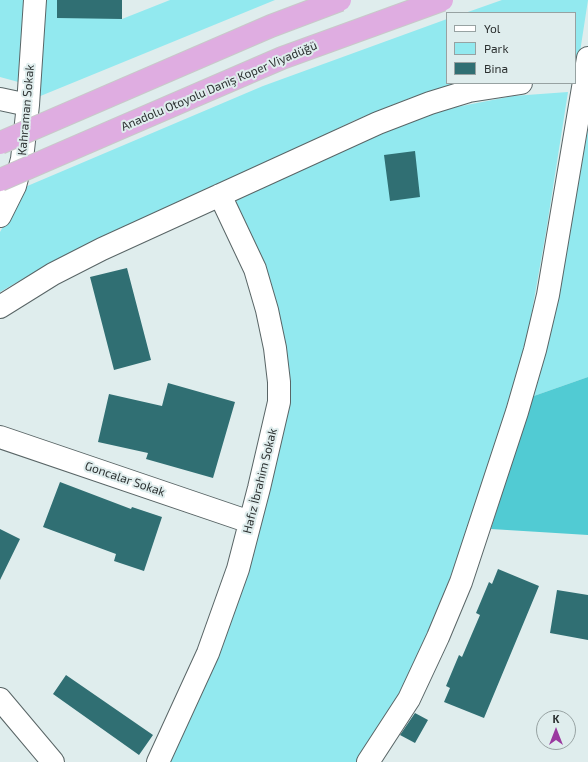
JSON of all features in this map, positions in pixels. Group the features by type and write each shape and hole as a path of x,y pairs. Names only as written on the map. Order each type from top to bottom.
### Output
{"highway":[{"path":"0,143 250,35 340,0"},
{"name":"Anadolu Otoyolu Daniş Koper Viyadüğü","path":"0,180 282,58 442,0"}],"street":[{"name":"Kahraman Sokak","path":"0,216 15,186 22,159 28,105 35,0"},
{"path":"368,762 409,699 441,630 461,582 517,412 535,350 548,294 583,71"},
{"path":"0,307 60,271 220,195 378,123 430,102 469,91 514,84"},
{"path":"0,99 28,105"},
{"name":"Hafız İbrahim Sokak","path":"158,762 208,653 238,569 279,402 279,382 275,348 267,310 255,269 220,195"},
{"name":"Goncalar Sokak","path":"0,437 250,522"},
{"path":"0,699 53,762"}],"green space":[{"path":"0,0 28,0 22,83 0,77"},
{"path":"43,0 57,0 122,19 170,0 275,0 38,97"},
{"path":"502,0 588,0 578,65 576,65 576,12 468,12"},
{"path":"446,19 446,84 458,84 410,98 353,121 278,158 52,262 0,292 0,232 25,187 263,86"},
{"path":"568,92 546,232 526,345 489,468 441,603 397,699 356,762 169,762 287,396 233,202 362,141 441,110 513,96"},
{"path":"588,129 588,377 531,397 568,241"}],"shaded area":[{"path":"588,377 588,535 491,529 531,397"}],"building":[{"path":"57,0 122,0 122,19 57,18"},
{"path":"415,151 420,197 390,201 384,155"},
{"path":"127,268 151,360 114,370 90,277"},
{"path":"168,383 235,402 213,478 146,459 148,453 98,442 109,394 162,406"},
{"path":"60,482 131,509 132,507 162,517 144,571 114,561 116,554 43,527"},
{"path":"0,529 20,539 0,580"},
{"path":"498,569 539,586 484,718 444,702 450,688 446,686 459,655 462,657 480,615 476,613 489,582 492,584"},
{"path":"557,590 588,595 588,640 550,633"},
{"path":"66,675 153,735 139,755 53,694"},
{"path":"415,713 428,720 415,743 400,735"}]}
